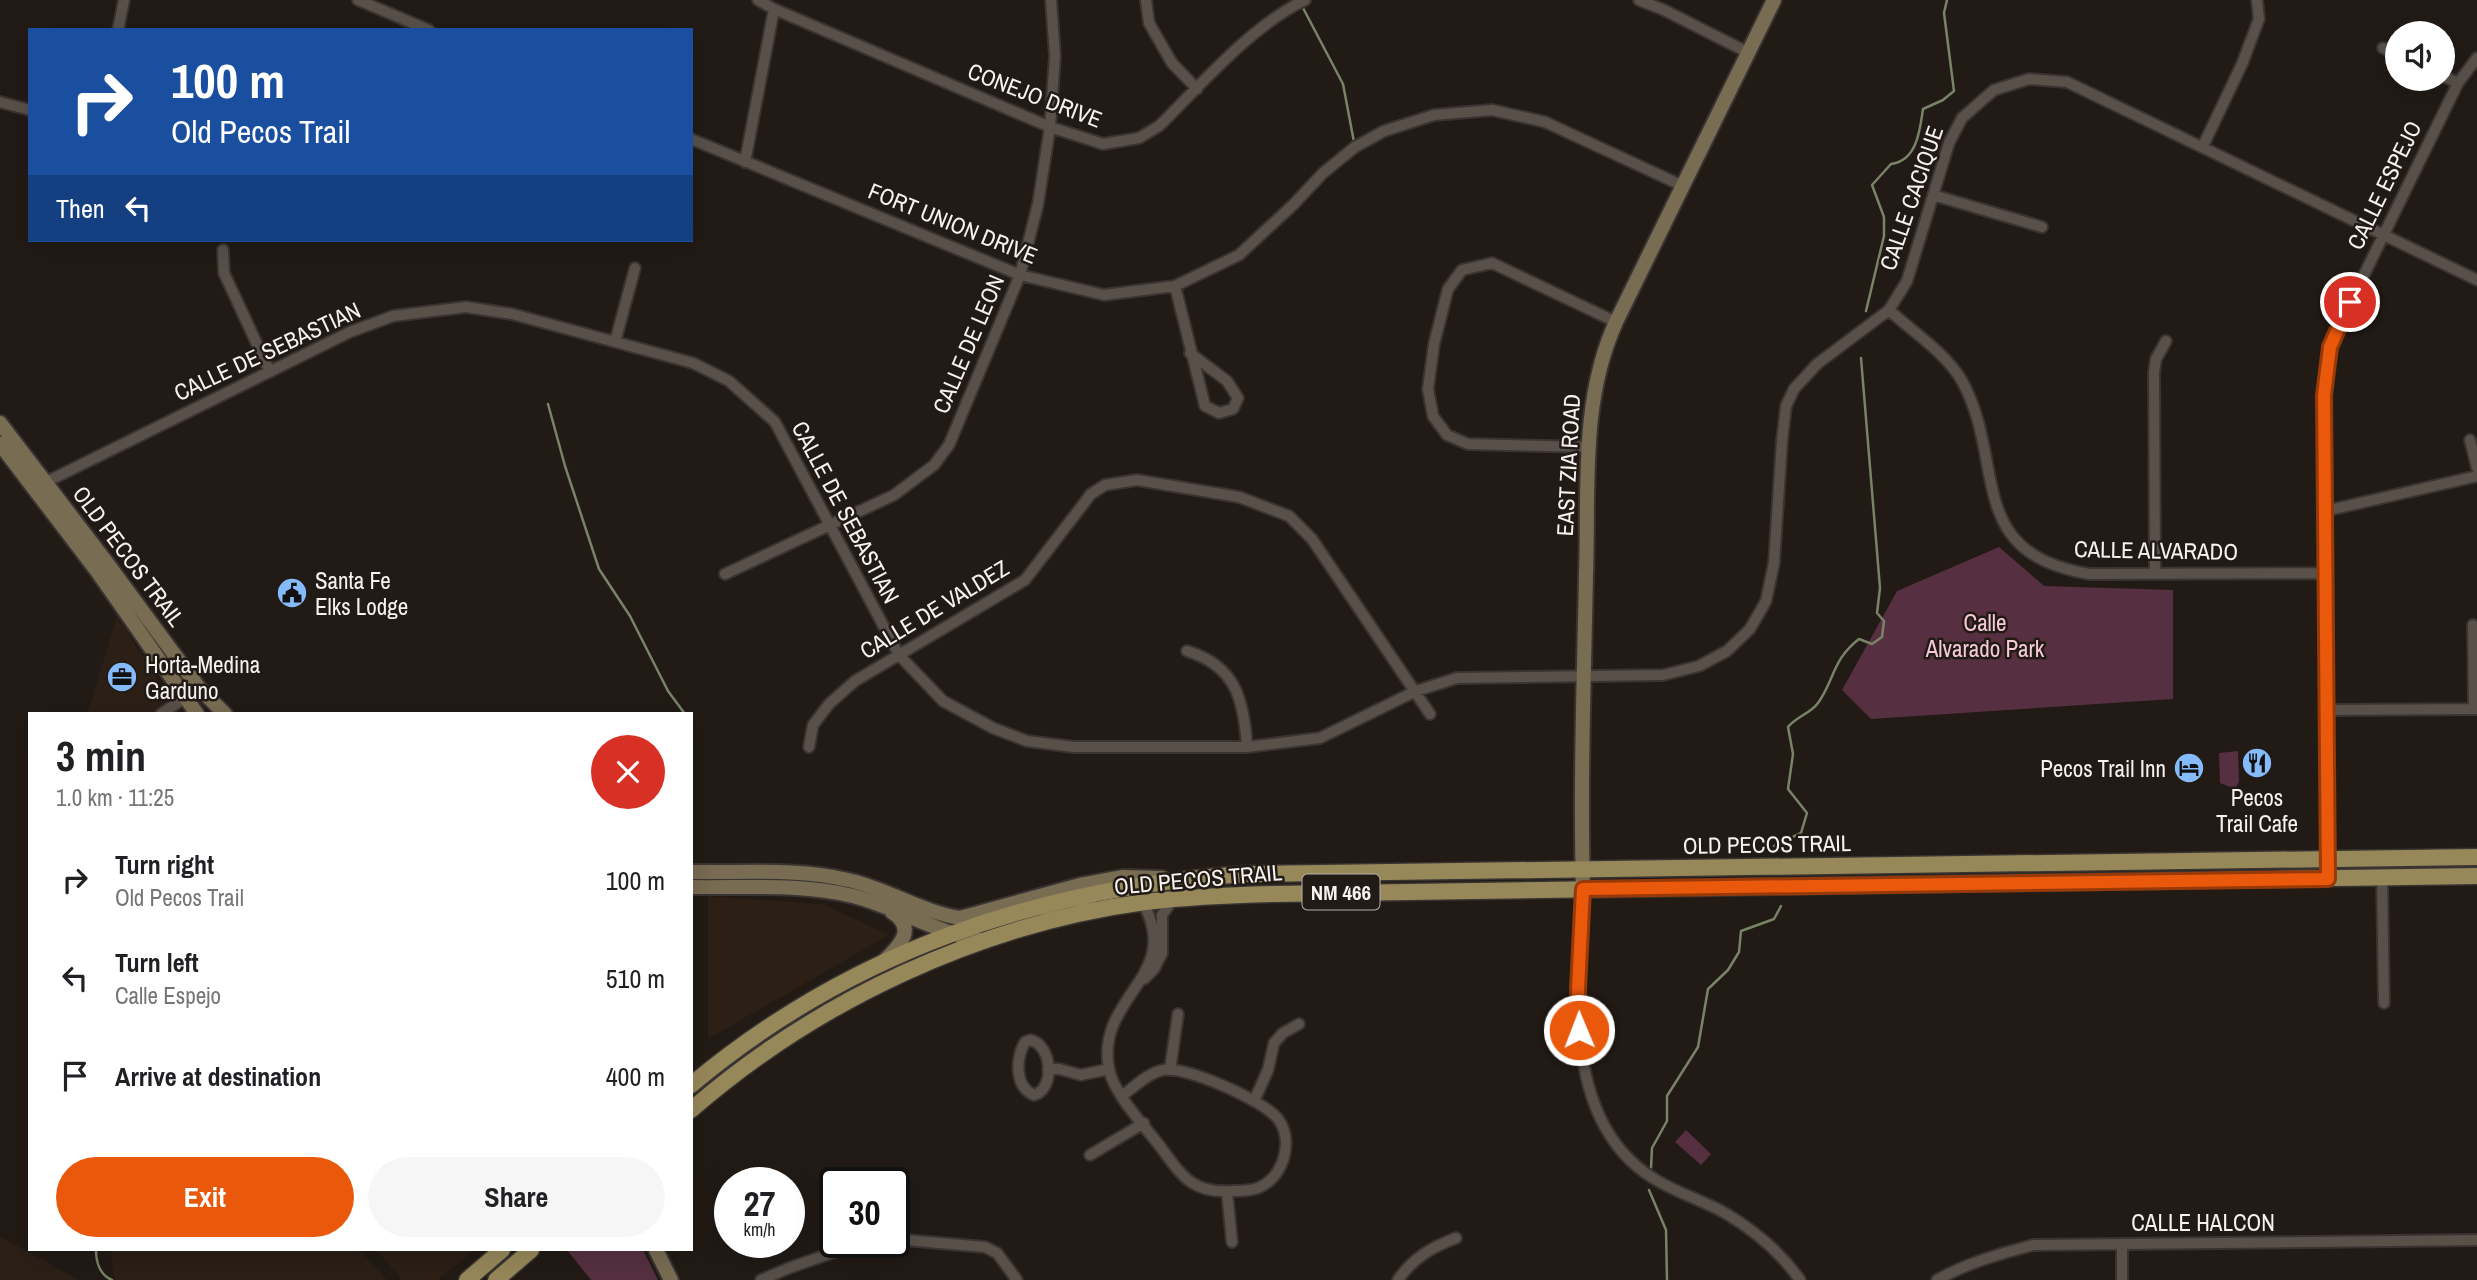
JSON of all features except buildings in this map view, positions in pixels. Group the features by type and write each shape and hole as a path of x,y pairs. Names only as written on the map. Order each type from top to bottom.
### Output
{"main road":[{"name":"EAST ZIA ROAD","path":"1583,889 1588,447 1593,391 1602,356 1616,322 1774,0"},
{"name":"OLD PECOS TRAIL","path":"0,424 97,571 196,712"},
{"name":"OLD PECOS TRAIL","path":"0,444 40,485 199,688 223,712"},
{"name":"OLD PECOS TRAIL","path":"693,872 830,876 868,885 941,914 960,918 1090,883 1123,877 2477,857"},
{"path":"1143,902 1156,890 1245,874"},
{"name":"OLD PECOS TRAIL","path":"693,887 803,889 838,893 872,902 965,939 986,941 1055,921 1143,902 1223,895 2477,876"},
{"name":"NM 466","path":"693,1083 738,1048 787,1015 880,964 949,933 1051,902 1121,887 1192,878"},
{"path":"872,902 898,916 904,928 901,945 880,964"},
{"name":"NM 466","path":"693,1108 766,1051 825,1015 903,974 986,941"},
{"path":"467,1280 501,1251"},
{"path":"496,1280 530,1251"},
{"path":"656,1251 671,1280"}],"street":[{"path":"118,28 124,0"},
{"path":"358,0 424,28"},
{"name":"CONEJO DRIVE","path":"758,0 1050,128 1103,144 1139,138 1159,126 1260,29 1280,13 1305,0"},
{"name":"CALLE DE LEON","path":"725,574 894,495 934,465 949,445 1020,275 1038,204 1050,128 1055,56 1051,0"},
{"path":"1146,0 1149,23 1172,63 1197,89"},
{"path":"1639,0 1748,53"},
{"path":"2203,146 2242,64 2259,19 2257,0"},
{"path":"745,162 774,9"},
{"name":"CALLE ESPEJO","path":"2328,879 2324,395 2328,360 2340,324 2383,234 2458,83 2477,58"},
{"name":"CALLE CACIQUE","path":"1584,676 1663,675 1699,666 1727,650 1746,633 1766,601 1774,563 1786,406 1794,389 1816,364 1889,310 1907,281 1949,143 1962,118 1994,90 2029,79 2067,82 2477,280"},
{"path":"0,102 28,109"},
{"name":"FORT UNION DRIVE","path":"693,140 1020,275 1104,295 1175,286 1239,255 1323,173 1362,143 1384,131 1434,115 1492,110 1545,122 1683,186"},
{"path":"1933,195 2042,227"},
{"path":"223,250 224,273 270,372"},
{"path":"1588,447 1468,444 1447,435 1433,416 1428,389 1434,344 1448,289 1462,270 1492,263 1616,322"},
{"path":"615,342 635,268"},
{"path":"1175,286 1190,353 1205,406 1219,413 1233,409 1238,398 1232,386 1190,353"},
{"name":"CALLE DE SEBASTIAN","path":"40,485 350,332 393,316 466,307 512,313 694,363 729,381 775,422 899,655 943,701 993,728 1027,741 1074,747 1247,747 1320,738 1416,691 1457,678 1584,676"},
{"name":"CALLE ALVARADO","path":"1889,310 1951,365 1961,380 1975,416 1996,508 2020,545 2039,559 2061,570 2090,574 2326,573"},
{"path":"2155,573 2154,372 2156,359 2165,341"},
{"path":"2470,440 2477,468"},
{"path":"2325,511 2477,477"},
{"name":"CALLE DE VALDEZ","path":"809,747 813,725 829,704 855,681 1025,580 1091,494 1105,485 1138,480 1239,497 1289,516 1312,539 1430,714"},
{"path":"2327,710 2475,709 2473,625"},
{"path":"1187,651 1207,657 1234,683 1245,714 1247,747"},
{"path":"164,712 199,688"},
{"path":"2382,878 2384,1003"},
{"path":"1583,889 1578,989 1579,1030 1587,1079 1603,1123 1622,1151 1639,1169 1740,1223 1784,1260 1800,1280"},
{"path":"1122,1096 1153,1074 1170,1070 1187,1072 1269,1110 1281,1124 1286,1146 1285,1155 1275,1175 1264,1185 1252,1190 1207,1190 1192,1184 1179,1172 1122,1096 1110,1069 1112,1027 1121,1007 1159,961 1164,946 1162,915 1173,899"},
{"path":"1139,983 1152,959 1155,945 1153,924 1143,902"},
{"path":"1170,1070 1178,1014"},
{"path":"1254,1101 1268,1070 1274,1043 1283,1033 1299,1024"},
{"path":"1034,1040 1043,1047 1048,1069 1043,1090 1037,1094 1028,1093 1022,1086 1019,1070 1020,1053 1025,1042 1034,1040"},
{"path":"1048,1069 1081,1075 1110,1069"},
{"path":"1090,1155 1144,1123"},
{"path":"1227,1192 1232,1242"},
{"path":"1398,1280 1407,1267 1431,1248 1456,1238"},
{"path":"910,1240 985,1247 997,1253 1017,1280"},
{"name":"CALLE HALCON","path":"1937,1280 1959,1268 2033,1245 2477,1240"},
{"path":"2122,1244 2122,1280"},
{"path":"761,1280 819,1257"}],"shaded area":[{"path":"117,616 164,689 183,712 88,712"},
{"path":"708,896 823,904 889,935 708,1039"},
{"path":"0,1237 18,1246 79,1280 0,1280"},
{"path":"111,1251 361,1251 387,1280 114,1280"},
{"path":"377,1251 473,1251 438,1280 402,1280"}],"green space":[{"name":"Calle Alvarado Park","path":"1999,547 2044,586 2173,590 2173,699 1871,719 1842,690 1897,591"},
{"path":"2238,751 2239,782 2235,789 2220,783 2219,753"},
{"path":"1686,1130 1711,1154 1701,1165 1675,1142"},
{"path":"568,1251 644,1251 658,1280 591,1280"}],"waterway":[{"path":"1866,311 1884,236 1884,217 1872,185 1891,164 1900,162 1912,151 1923,109 1943,100 1954,91 1944,13 1947,0"},
{"path":"1302,6 1343,84 1354,142"},
{"path":"1774,846 1801,833 1807,813 1788,789 1793,754 1788,727 1818,703 1839,662 1850,647 1859,639 1872,644 1882,637 1884,621 1877,613 1880,588 1861,358"},
{"path":"548,404 599,569 630,616 668,691 684,712"},
{"path":"1651,1168 1652,1148 1667,1121 1667,1096 1698,1047 1708,989 1728,970 1739,952 1741,931 1774,919 1781,906"},
{"path":"1649,1190 1666,1230 1667,1280"},
{"path":"96,1251 100,1268 104,1275 112,1280"}],"place":[{"name":"Santa Fe Elks Lodge","path":"292,593"},
{"name":"Horta-Medina Garduno","path":"122,677"},
{"name":"Pecos Trail Cafe","path":"2257,763"},
{"name":"Pecos Trail Inn","path":"2189,768"}],"route":[{"path":"1579,1030 1578,989 1583,889 2328,879 2324,395 2330,347 2350,302"}]}
